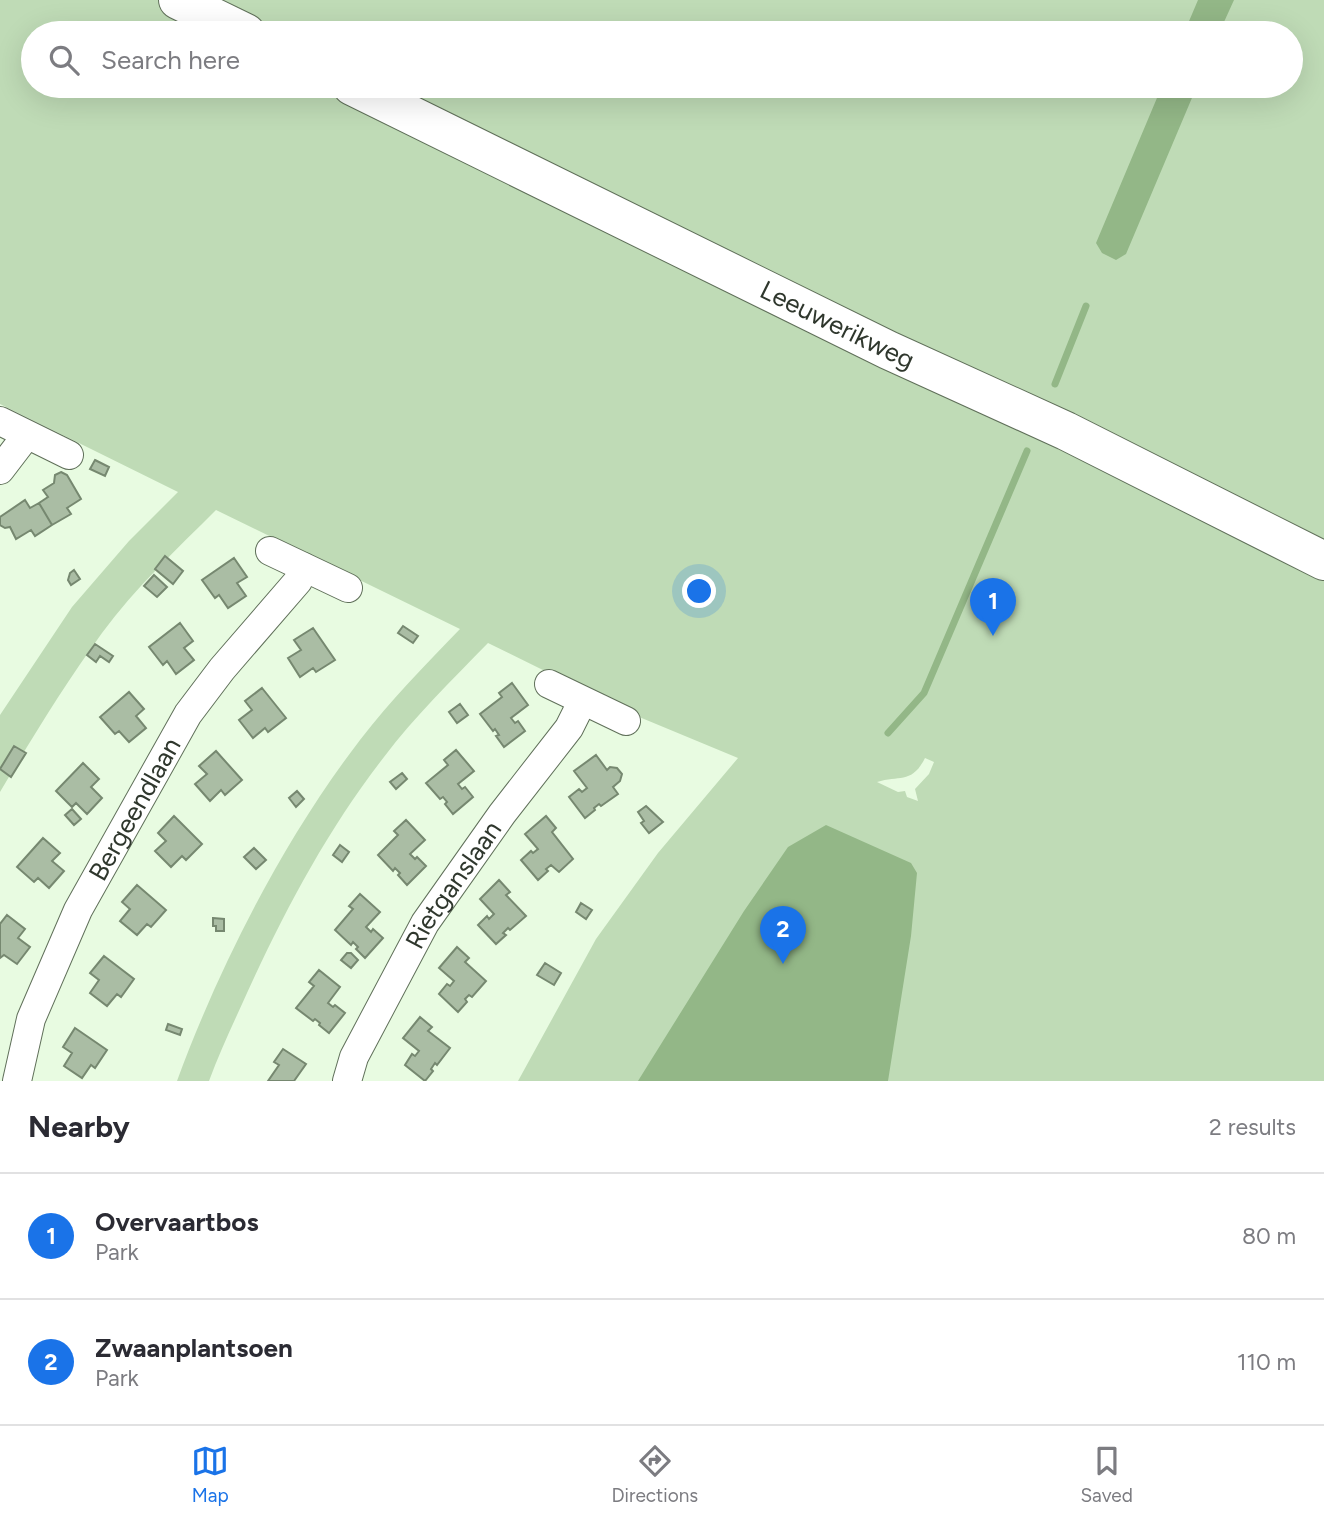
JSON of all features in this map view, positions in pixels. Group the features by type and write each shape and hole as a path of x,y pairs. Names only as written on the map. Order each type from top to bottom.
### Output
{"street":[{"path":"178,0 221,21"},
{"name":"Leeuwerikweg","path":"376,98 888,350 1066,431 1324,561"},
{"path":"0,421 69,455"},
{"path":"0,470 26,436"},
{"path":"270,551 348,588"},
{"name":"Bergeendlaan","path":"17,1081 32,1019 78,910 188,714 222,669 298,580 303,567"},
{"path":"549,684 626,721"},
{"name":"Rietganslaan","path":"347,1081 354,1056 425,923 502,814 569,728 582,702"}],"shaded area":[{"path":"0,0 1324,0 1324,1081 518,1081 596,939 658,853 738,758 632,714 488,643 408,727 364,784 326,841 277,931 209,1081 177,1081 234,948 305,819 372,725 460,629 216,510 171,554 115,616 49,711 0,792 0,715 72,607 129,541 178,492 0,404","holes":["925,758 934,762 929,774 915,789 918,801 907,797 905,791 898,792 877,782 910,775"]},
{"path":"1198,0 1234,0 1224,21 1189,21"},
{"path":"1157,98 1192,98 1126,254 1116,260 1102,253 1096,243"},
{"path":"826,825 911,863 917,873 911,936 888,1081 638,1081 744,911 788,847"}],"building":[{"path":"95,460 109,467 105,476 90,469"},
{"path":"61,472 67,475 81,499 67,508 71,514 52,525 39,503 48,497 43,490 54,483 55,475"},
{"path":"25,500 30,508 39,503 52,525 35,536 31,530 16,539 10,527 0,525 0,517"},
{"path":"165,556 183,571 173,584 155,569"},
{"path":"234,558 247,577 237,583 246,596 228,608 219,595 215,598 202,580"},
{"path":"74,570 80,579 71,585 68,580"},
{"path":"154,575 167,587 157,597 144,586"},
{"path":"180,623 193,641 184,648 194,660 176,674 167,661 163,665 149,647"},
{"path":"403,626 418,636 413,643 398,633"},
{"path":"313,628 335,660 316,672 313,668 300,677 288,658 301,650 294,640"},
{"path":"95,644 113,656 109,662 100,656 96,662 87,655"},
{"path":"512,683 528,705 511,718 515,723 518,721 525,731 504,747 496,736 499,735 495,729 493,731 480,714 502,697 499,693"},
{"path":"262,688 286,718 268,732 265,728 253,738 239,720 252,710 245,701"},
{"path":"129,692 144,709 136,716 146,728 129,742 119,731 115,734 100,717"},
{"path":"460,704 468,715 457,723 449,712"},
{"path":"14,746 26,753 11,777 0,769"},
{"path":"456,750 474,771 458,784 462,789 465,787 473,797 453,814 443,797 440,799 426,783 448,765 444,760"},
{"path":"216,751 242,780 225,795 221,790 210,801 195,784 207,774 199,766"},
{"path":"596,755 607,770 610,767 617,768 622,774 620,781 613,787 618,794 601,806 599,804 585,818 569,797 579,789 582,792 587,788 574,771"},
{"path":"83,763 99,779 91,787 102,798 87,814 76,803 72,807 56,791"},
{"path":"402,773 407,779 396,789 390,782"},
{"path":"297,791 304,799 296,807 289,798"},
{"path":"646,806 663,822 649,833 641,823 644,821 638,812"},
{"path":"72,809 81,819 74,825 65,815"},
{"path":"174,816 202,844 186,860 182,856 171,867 155,851 166,841 158,833"},
{"path":"546,816 556,828 552,832 573,859 559,872 551,865 538,880 521,860 531,851 533,853 538,849 525,834"},
{"path":"406,820 425,840 410,854 426,866 407,885 398,875 400,873 395,868 393,871 378,855 398,835 394,831"},
{"path":"43,838 60,853 52,861 64,871 49,888 38,878 34,882 17,867"},
{"path":"340,845 349,852 342,862 333,855"},
{"path":"254,848 266,860 256,869 244,857"},
{"path":"499,880 510,892 506,895 526,916 510,930 508,928 503,933 506,935 496,944 478,925 487,916 489,919 494,914 480,899"},
{"path":"137,885 166,910 151,927 147,924 137,935 120,921 130,909 122,902"},
{"path":"360,894 380,912 366,927 371,932 373,929 383,938 365,958 353,942 351,945 335,930 353,909 349,906"},
{"path":"581,903 592,910 586,919 576,912"},
{"path":"7,915 25,929 18,938 30,947 17,964 4,955 0,958 0,924"},
{"path":"213,918 224,919 224,931 216,931"},
{"path":"457,947 469,958 465,962 486,981 472,997 469,995 465,999 467,1002 458,1012 439,994 447,984 450,986 454,981 439,968"},
{"path":"347,953 351,953 358,960 351,968 341,960"},
{"path":"104,956 134,979 121,997 117,994 107,1006 90,993 99,980 90,973"},
{"path":"545,963 561,973 554,985 537,975"},
{"path":"319,970 340,987 328,1003 345,1013 329,1033 315,1019 313,1021 296,1008 314,986 309,982"},
{"path":"420,1017 432,1027 428,1031 450,1048 437,1065 435,1063 431,1069 433,1071 425,1081 405,1065 412,1054 415,1056 419,1051 403,1038"},
{"path":"168,1024 182,1029 180,1035 166,1030"},
{"path":"75,1028 107,1050 95,1068 91,1065 82,1078 64,1066 72,1053 63,1047"},
{"path":"283,1049 306,1064 294,1081 268,1081 279,1065 274,1062"}],"waterway":[{"path":"1055,384 1086,306"},
{"path":"888,733 924,693 1027,451"}],"place":[{"name":"Overvaartbos","path":"993,636"},
{"name":"Zwaanplantsoen","path":"783,964"}]}
